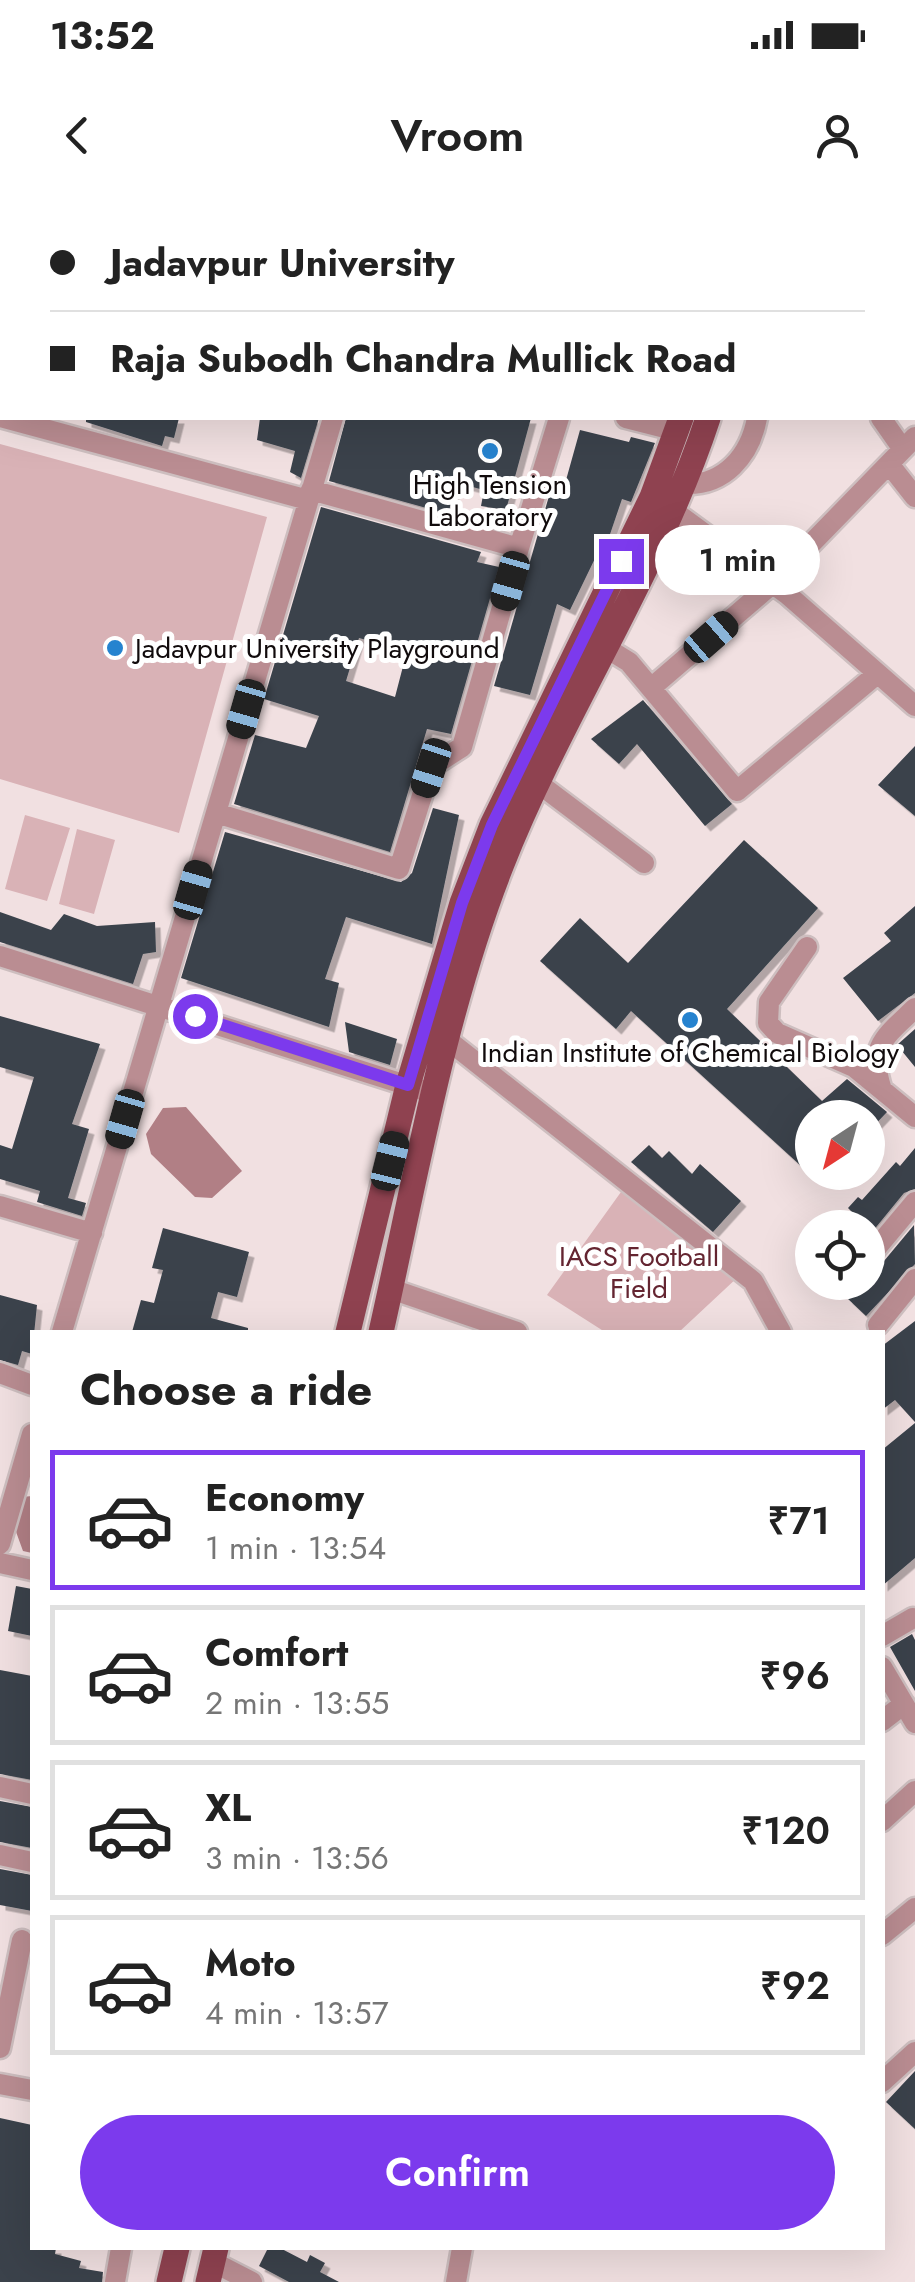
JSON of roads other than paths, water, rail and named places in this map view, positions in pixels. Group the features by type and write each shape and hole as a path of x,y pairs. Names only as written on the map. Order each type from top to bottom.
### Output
{"main road":[{"path":"348,1330 408,1085 462,903 707,420"},
{"path":"380,1330 448,1041 487,932 528,775 602,646 669,494 679,424"},
{"path":"169,2282 177,2250"}],"street":[{"path":"12,420 519,548"},
{"path":"63,1330 331,420"},
{"path":"216,813 399,869 431,768 462,748 557,420"},
{"path":"644,420 679,424"},
{"path":"669,494 709,483 730,472 756,420"},
{"path":"882,420 902,450 915,497"},
{"path":"651,688 779,586 902,450"},
{"path":"669,494 915,706"},
{"path":"602,646 629,662 737,791 876,674"},
{"path":"528,775 644,863"},
{"path":"807,948 770,1002 768,1023 777,1033 854,1067 915,1117"},
{"path":"0,956 436,1096"},
{"path":"882,1090 875,1068 876,1052 885,1037 915,1008"},
{"path":"448,1041 753,1281 779,1330"},
{"path":"885,1238 915,1202"},
{"path":"0,1206 92,1233"},
{"path":"878,1325 915,1279"},
{"path":"390,1289 511,1330"},
{"path":"0,1374 30,1384"},
{"path":"0,1544 30,1441"},
{"path":"0,1564 30,1570"},
{"path":"885,1634 912,1618"},
{"path":"885,1672 910,1713 885,1720"},
{"path":"0,1787 30,1794"},
{"path":"885,1818 915,1791"},
{"path":"0,1855 30,1862"},
{"path":"885,1933 915,1908"},
{"path":"0,2048 22,1940"},
{"path":"885,2079 915,2052"},
{"path":"0,2084 30,2090"},
{"path":"115,2282 121,2250"},
{"path":"456,2282 462,2250"},
{"path":"212,2264 252,2282"}],"place":[{"name":"High Tension Laboratory","path":"490,451"},
{"name":"Jadavpur University Playground","path":"115,648"},
{"name":"Indian Institute of Chemical Biology","path":"690,1020"}],"park label":[{"name":"IACS Football Field","path":"639,1272"}]}
